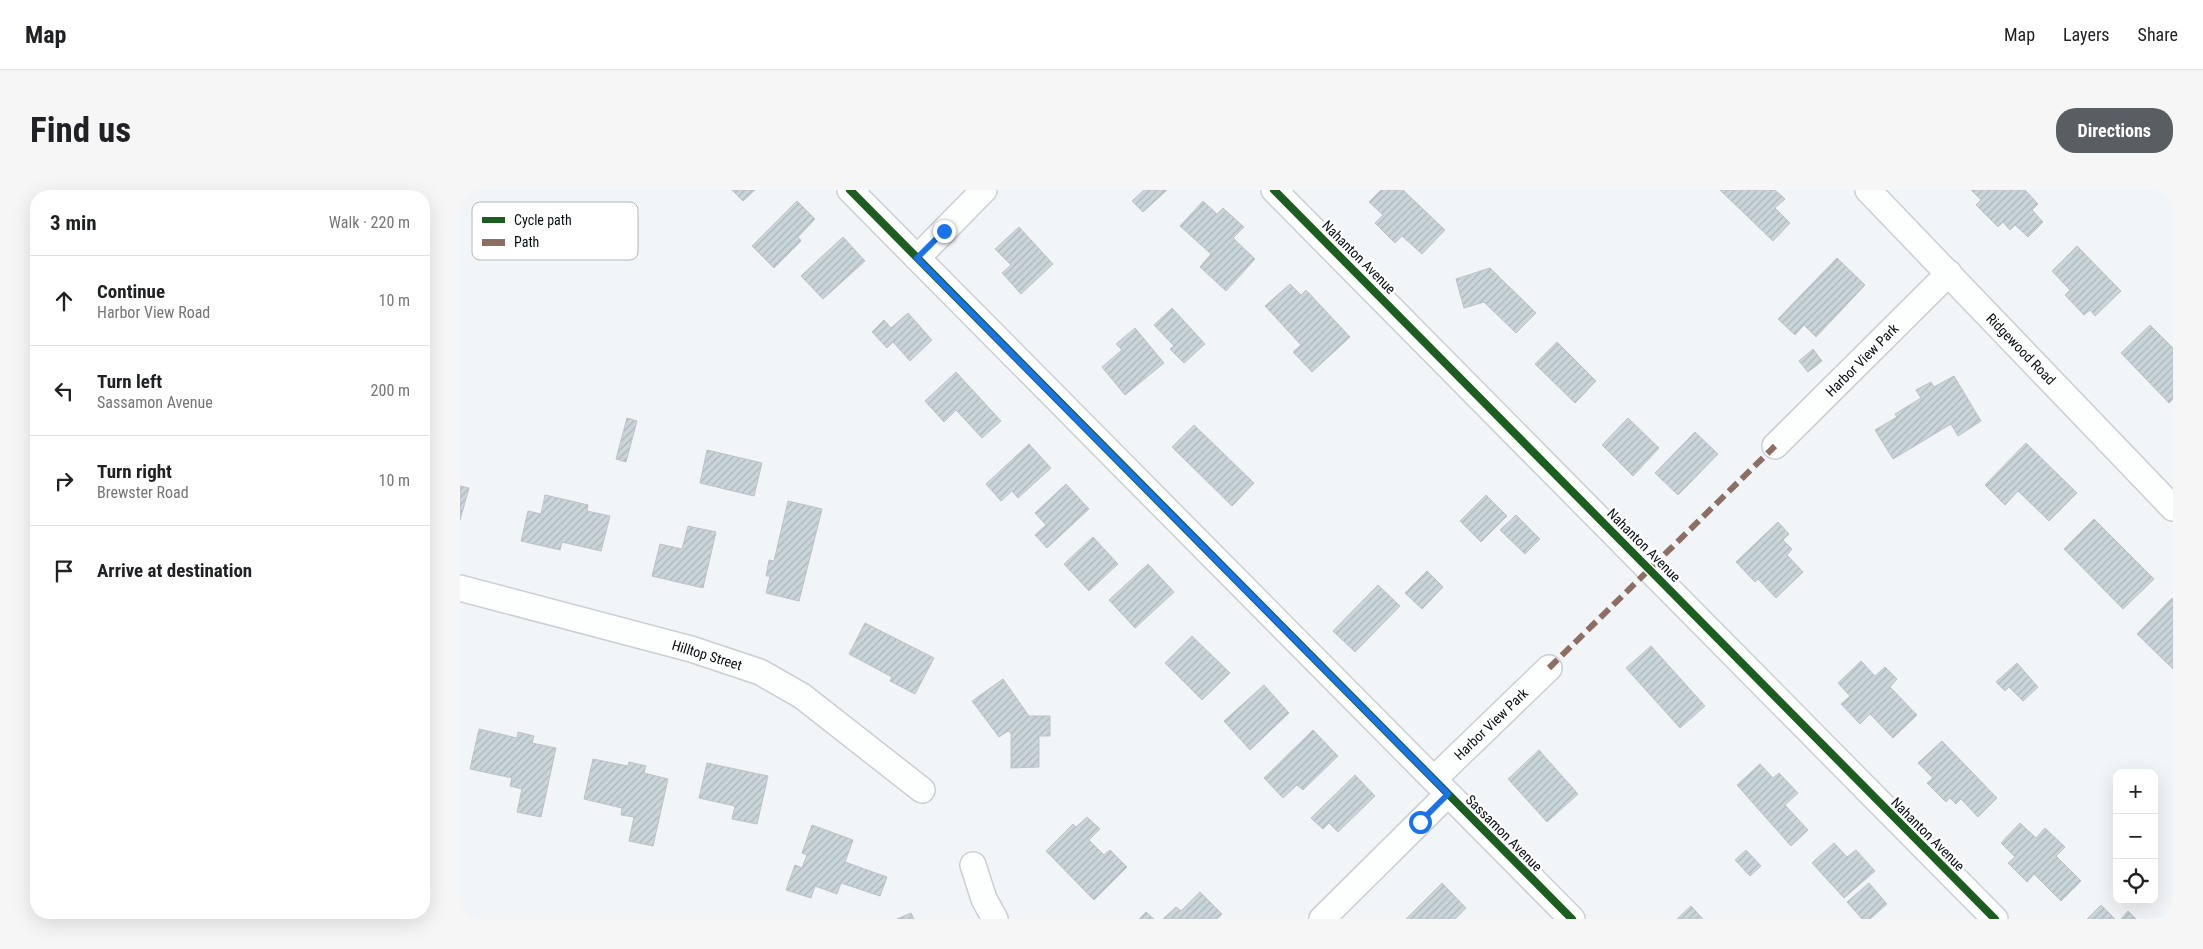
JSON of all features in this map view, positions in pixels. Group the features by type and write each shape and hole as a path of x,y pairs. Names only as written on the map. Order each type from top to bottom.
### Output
{"street":[{"name":"Sassamon Avenue","path":"850,190 1572,919"},
{"path":"917,258 984,190"},
{"name":"Nahanton Avenue","path":"1274,190 1995,919"},
{"name":"Ridgewood Road","path":"1868,190 2173,508"},
{"name":"Harbor View Park","path":"1775,446 1948,274"},
{"name":"Hilltop Street","path":"460,588 691,649 760,672 802,696 922,790"},
{"name":"Harbor View Park","path":"1322,919 1549,668"},
{"path":"974,865 984,899 995,919"}],"building":[{"path":"732,190 755,190 743,201"},
{"path":"1144,190 1167,190 1143,212 1132,201"},
{"path":"1381,190 1403,190 1445,230 1422,254 1402,236 1395,243 1375,223 1383,215 1369,202"},
{"path":"1720,190 1775,190 1785,199 1775,208 1790,223 1773,241"},
{"path":"1971,190 2025,190 2038,204 2032,210 2043,222 2028,237 2015,225 2010,230 2003,222 1998,227 1976,205 1981,200"},
{"path":"797,201 815,219 798,237 801,241 774,268 752,246"},
{"path":"1203,201 1217,214 1223,208 1244,227 1233,238 1255,259 1226,291 1200,267 1211,254 1180,226"},
{"path":"1019,227 1053,264 1021,294 1002,273 1011,265 995,249"},
{"path":"843,237 865,261 823,299 801,276"},
{"path":"2077,246 2121,291 2095,316 2090,310 2084,315 2065,295 2070,290 2052,271"},
{"path":"1837,258 1865,285 1816,337 1804,325 1795,335 1778,319"},
{"path":"1490,268 1536,313 1516,333 1484,302 1464,308 1456,279"},
{"path":"1290,284 1301,295 1306,290 1350,337 1312,372 1293,352 1301,345 1265,306"},
{"path":"1172,308 1205,344 1184,363 1170,349 1174,346 1154,325"},
{"path":"908,313 932,340 910,361 893,342 887,348 872,332 884,320 891,328"},
{"path":"2150,325 2173,348 2173,399 2169,403 2121,353"},
{"path":"1135,328 1164,363 1125,395 1102,367 1122,350 1116,344"},
{"path":"1557,342 1596,381 1575,403 1535,364"},
{"path":"1813,349 1822,361 1808,372 1799,361"},
{"path":"956,372 1001,421 982,438 956,410 944,422 925,401"},
{"path":"1954,376 1981,421 1958,436 1951,424 1893,459 1875,430 1897,417 1895,414 1921,398 1916,390 1931,382 1934,387"},
{"path":"627,418 637,421 626,462 616,459"},
{"path":"1628,418 1659,448 1633,476 1602,445"},
{"path":"1194,425 1254,483 1232,506 1172,447"},
{"path":"1695,432 1718,454 1678,495 1655,473"},
{"path":"2026,443 2077,493 2049,521 2018,491 2005,505 1985,485"},
{"path":"1029,444 1051,468 1018,498 1012,491 1001,501 986,484"},
{"path":"707,450 762,463 754,496 700,483"},
{"path":"1066,484 1089,509 1047,548 1035,535 1046,525 1035,513"},
{"path":"460,486 469,488 460,520"},
{"path":"545,495 588,505 587,511 610,516 601,551 562,542 560,550 521,541 528,511 541,514"},
{"path":"1486,495 1507,516 1481,542 1460,521"},
{"path":"788,501 822,509 799,601 766,593 770,576 766,576 769,560 774,561"},
{"path":"1516,515 1540,539 1525,554 1500,530"},
{"path":"2094,519 2154,579 2123,609 2064,549"},
{"path":"1778,522 1789,534 1783,540 1792,549 1787,555 1803,572 1776,598 1758,579 1755,582 1736,562"},
{"path":"688,526 716,532 703,588 652,576 660,544 682,549"},
{"path":"1093,537 1118,564 1089,591 1064,564"},
{"path":"1148,564 1174,592 1135,628 1109,600"},
{"path":"1427,571 1443,587 1422,609 1405,593"},
{"path":"1378,585 1400,606 1355,652 1333,631"},
{"path":"2172,598 2173,600 2173,669 2137,634"},
{"path":"865,623 934,658 915,694 890,681 892,677 849,654"},
{"path":"1192,636 1230,673 1202,700 1165,663"},
{"path":"1651,646 1705,706 1680,728 1626,668"},
{"path":"1861,661 1875,676 1885,667 1897,679 1890,687 1917,715 1893,738 1870,714 1860,724 1841,704 1850,696 1838,683"},
{"path":"2017,663 2038,687 2023,701 2009,687 2005,691 1996,682"},
{"path":"1003,679 1029,716 1050,716 1050,736 1039,736 1039,767 1011,768 1011,733 1008,731 999,737 972,701"},
{"path":"1264,685 1289,713 1250,750 1224,721"},
{"path":"479,729 517,738 518,732 534,736 532,743 556,748 541,817 517,812 522,789 510,786 512,778 470,769"},
{"path":"1313,730 1338,756 1303,790 1297,785 1283,798 1264,778"},
{"path":"1942,741 1997,798 1978,817 1961,799 1956,804 1950,798 1946,802 1927,783 1933,778 1918,763"},
{"path":"1539,750 1578,794 1547,822 1508,779"},
{"path":"593,759 628,766 629,762 646,766 644,773 668,779 653,846 629,841 634,817 621,815 622,808 584,799"},
{"path":"707,763 768,776 757,824 732,819 735,806 699,798"},
{"path":"1760,764 1773,778 1779,773 1798,793 1785,805 1808,830 1791,846 1737,785"},
{"path":"1355,775 1375,796 1338,832 1329,823 1323,829 1311,818"},
{"path":"1087,817 1100,829 1089,840 1104,855 1110,850 1127,867 1094,900 1046,851 1073,824 1076,827"},
{"path":"2020,823 2036,838 2045,828 2065,847 2056,856 2081,881 2061,901 2034,874 2027,882 2008,863 2015,857 2001,843"},
{"path":"812,825 853,840 845,862 887,877 880,896 841,883 837,894 815,886 811,898 786,890 795,865 802,868 807,855 802,853"},
{"path":"1834,843 1847,857 1856,850 1875,871 1844,898 1812,863"},
{"path":"1746,850 1761,866 1750,876 1735,860"},
{"path":"1442,883 1466,908 1455,919 1406,919"},
{"path":"1869,883 1887,904 1870,919 1862,919 1847,902"},
{"path":"1200,892 1222,914 1217,919 1163,919 1176,907 1181,911"},
{"path":"2101,905 2115,919 2087,919"},
{"path":"1691,906 1703,919 1677,919"},
{"path":"2128,911 2136,919 2121,919"},
{"path":"1146,912 1154,919 1139,919"},
{"path":"911,913 914,919 897,919"}],"marked path":[{"path":"1549,668 1775,446"}],"cycle path":[{"path":"850,190 1572,919"},
{"path":"1274,190 1995,919"}],"route":[{"path":"944,231 917,258 1448,794 1420,822"}]}
